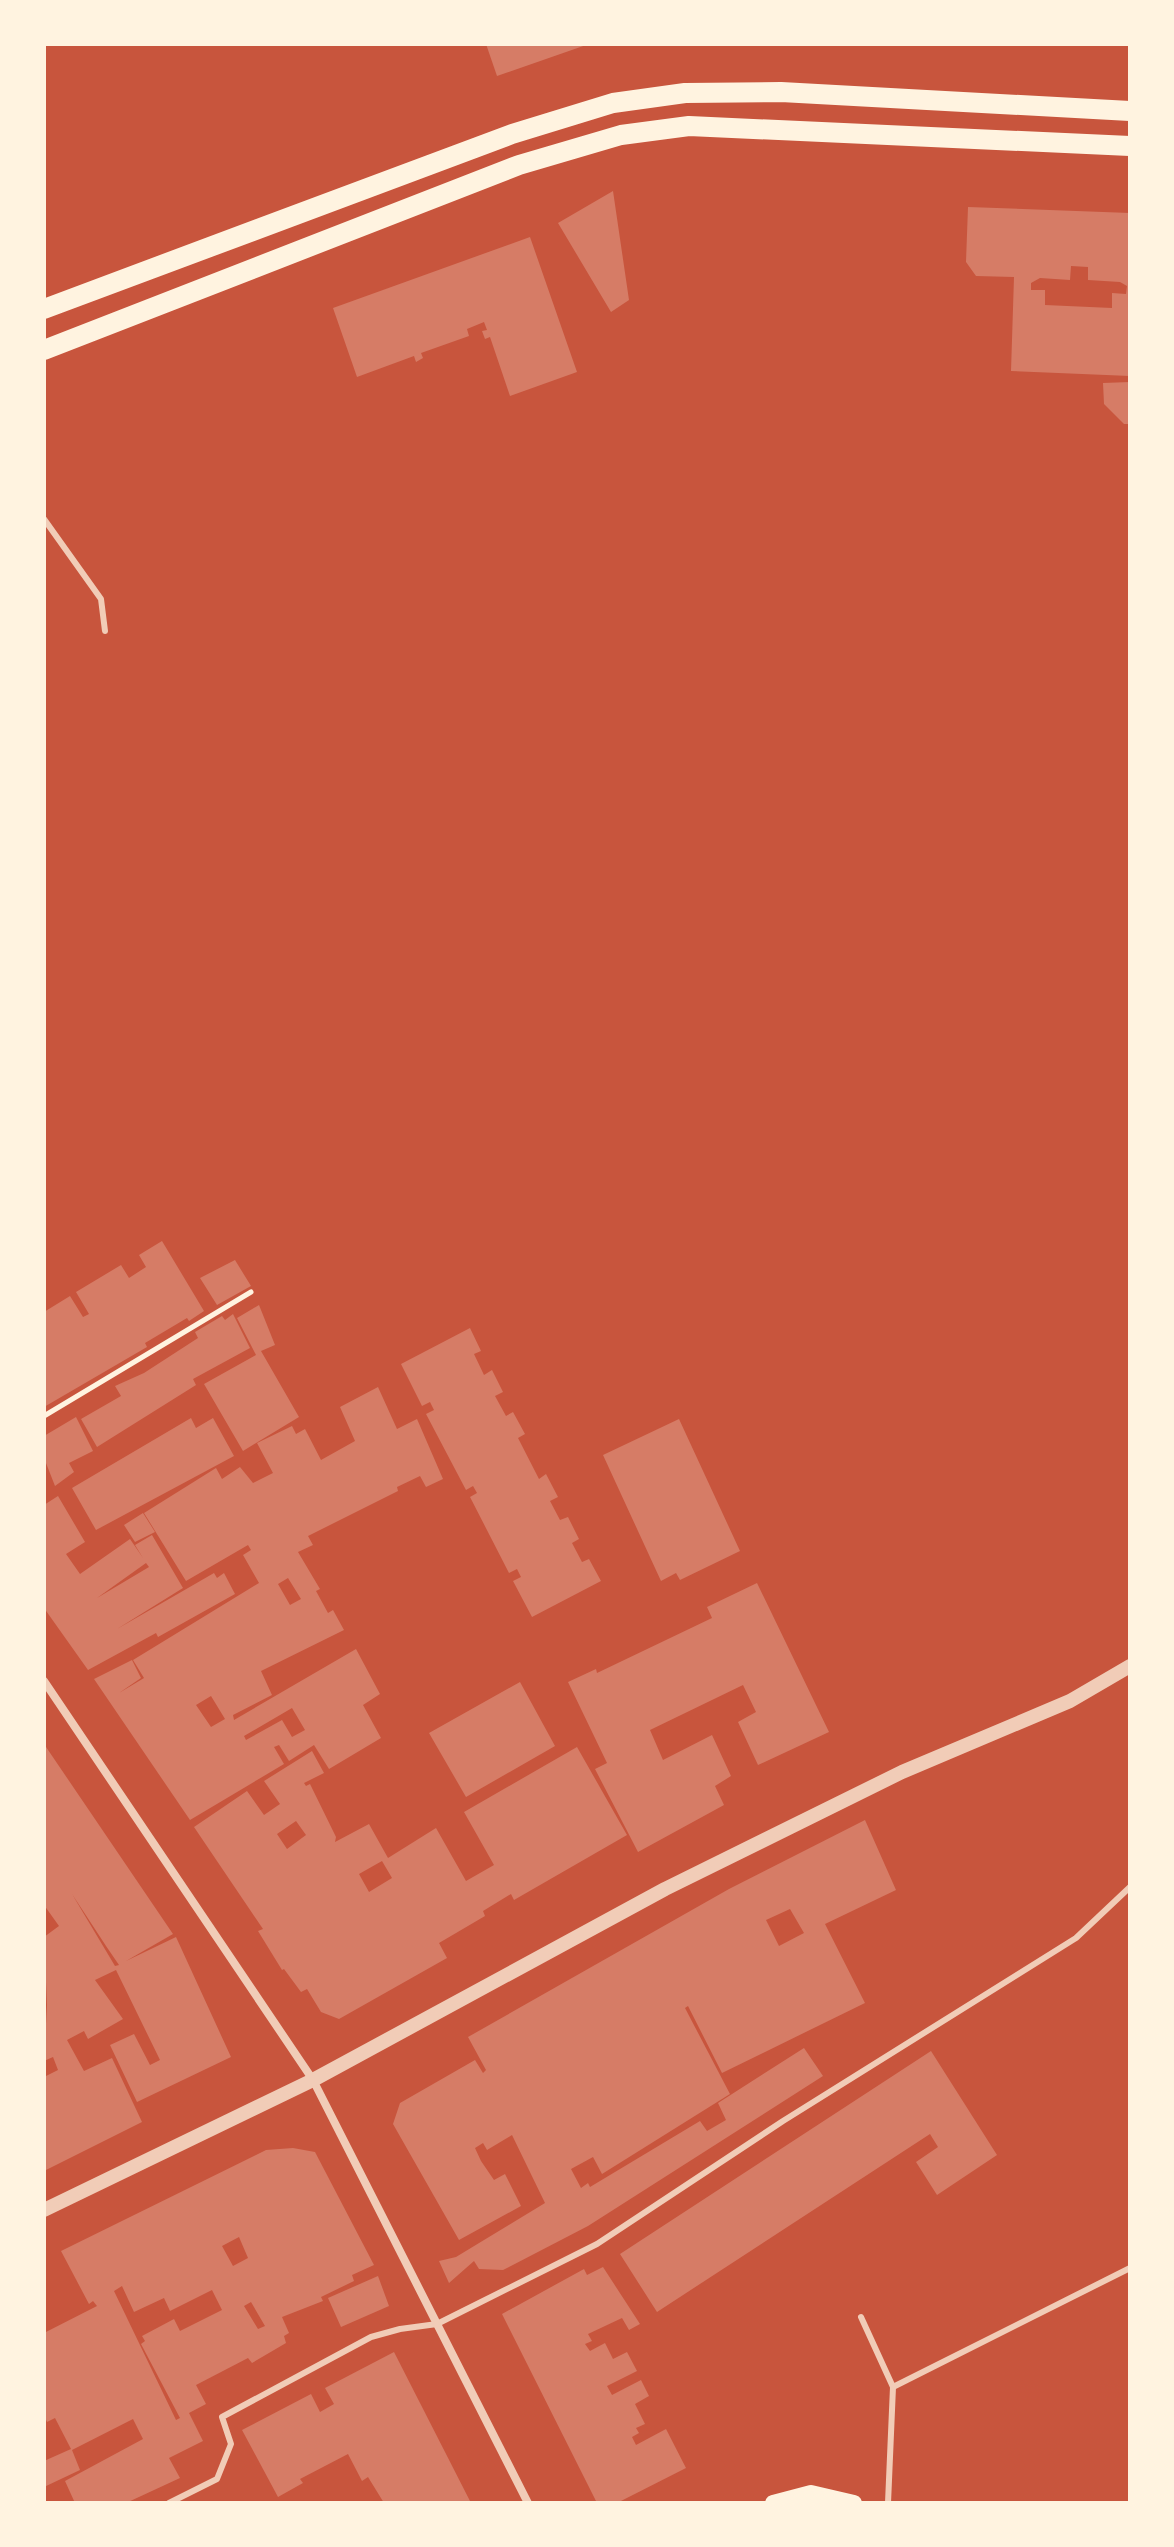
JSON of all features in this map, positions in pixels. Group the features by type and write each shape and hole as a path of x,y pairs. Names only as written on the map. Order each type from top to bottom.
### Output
{"main road":[{"path":"44,309 512,134 613,103 685,93 781,92 1130,111"},
{"path":"44,350 519,165 621,135 689,126 1130,146"},
{"path":"773,2503 811,2493 854,2503"}],"street":[{"path":"44,2210 313,2080 665,1889 902,1772 1070,1701 1130,1666"},
{"path":"44,1681 313,2080 528,2503"}],"lane":[{"path":"44,519 101,599 105,631"},
{"path":"169,2503 217,2479 231,2444 222,2417 371,2337 437,2324 597,2244 783,2121 1076,1938 1130,1887"},
{"path":"893,2387 1130,2268"},
{"path":"861,2317 893,2387 888,2503"}],"path":[{"path":"44,1416 251,1292"}],"building":[{"path":"486,44 589,44 497,76"},
{"path":"613,191 629,300 611,312 558,223"},
{"path":"968,207 1130,213 1130,376 1011,371 1014,277 976,276 966,262","holes":["1071,266 1088,267 1088,280 1120,282 1127,286 1126,294 1112,293 1112,308 1045,305 1045,290 1031,290 1031,283 1040,278 1070,280"]},
{"path":"530,237 577,372 510,396 490,337 485,339 482,331 487,330 484,322 467,329 469,336 421,353 423,358 416,362 414,356 357,377 333,308"},
{"path":"1130,382 1130,424 1124,424 1104,404 1103,383"},
{"path":"162,1241 204,1311 145,1343 147,1347 44,1407 44,1312 70,1296 83,1317 89,1314 76,1292 121,1265 129,1278 146,1267 139,1255"},
{"path":"235,1260 251,1286 217,1305 200,1278"},
{"path":"259,1305 275,1345 261,1351 299,1417 243,1451 204,1384 256,1355 237,1318"},
{"path":"233,1314 250,1348 193,1379 196,1385 97,1447 81,1419 121,1396 115,1386 144,1373 198,1338 195,1332 222,1316 225,1320"},
{"path":"470,1328 481,1351 474,1354 484,1375 492,1370 503,1392 495,1396 506,1416 513,1412 525,1434 518,1438 539,1479 546,1474 558,1497 550,1501 560,1520 568,1517 579,1539 572,1543 582,1562 589,1559 601,1581 532,1617 513,1581 521,1577 517,1569 509,1573 470,1497 477,1493 473,1486 466,1490 426,1414 434,1410 430,1402 422,1406 401,1364"},
{"path":"378,1387 397,1429 417,1419 443,1479 426,1487 420,1476 397,1487 398,1491 308,1536 313,1545 298,1552 320,1589 316,1591 328,1613 333,1610 344,1630 261,1671 272,1695 233,1715 234,1720 356,1649 380,1694 363,1705 381,1738 329,1769 314,1745 289,1761 279,1745 274,1747 284,1764 190,1820 94,1679 132,1660 141,1678 119,1693 144,1678 133,1660 259,1583 243,1555 251,1550 248,1545 186,1581 144,1513 216,1468 222,1479 240,1467 253,1483 273,1473 257,1443 292,1426 296,1434 305,1429 321,1460 355,1441 340,1407","holes":["288,1578 301,1599 290,1605 278,1584","211,1696 225,1719 211,1727 196,1705","292,1708 305,1730 292,1737 282,1720 246,1740 244,1736"]},
{"path":"76,1417 93,1451 69,1463 74,1472 55,1486 44,1458 44,1436"},
{"path":"191,1418 196,1428 213,1418 234,1456 96,1530 72,1488"},
{"path":"679,1419 740,1551 680,1580 676,1573 661,1581 603,1455"},
{"path":"58,1496 85,1542 66,1554 80,1574 130,1539 143,1558 135,1545 152,1535 183,1588 117,1629 214,1573 217,1578 224,1573 235,1594 158,1637 156,1633 88,1670 44,1608 44,1505","holes":["146,1563 149,1567 97,1598"]},
{"path":"143,1513 155,1532 135,1542 124,1525"},
{"path":"757,1583 829,1732 758,1765 738,1722 756,1712 743,1685 650,1730 663,1760 712,1735 731,1776 715,1786 724,1805 638,1852 595,1769 607,1763 568,1682 596,1669 597,1673 712,1618 707,1607"},
{"path":"520,1682 555,1746 466,1797 429,1733"},
{"path":"44,1744 173,1934 126,1961 176,1937 231,2057 137,2102 110,2045 134,2034 150,2065 160,2060 116,1970 95,1980 123,2019 88,2039 84,2031 67,2040 84,2071 112,2058 142,2122 44,2171 44,2077 58,2070 53,2057 44,2061 47,2005 44,1937 59,1926 44,1905","holes":["72,1894 119,1965 115,1966"]},
{"path":"577,1747 627,1835 514,1900 511,1894 483,1911 485,1916 439,1943 447,1958 339,2019 321,2012 307,1989 301,1992 282,1970 258,1931 263,1929 194,1827 247,1791 264,1815 280,1804 264,1781 312,1751 324,1773 304,1783 306,1786 310,1784 336,1837 335,1842 369,1824 388,1858 436,1828 466,1881 494,1865 464,1812","holes":["296,1821 306,1835 287,1849 277,1834","382,1861 392,1878 369,1892 359,1874"]},
{"path":"865,1820 896,1890 825,1924 865,2003 722,2073 688,2006 685,2008 730,2094 602,2174 593,2157 571,2169 581,2188 588,2183 590,2187 700,2121 707,2131 726,2120 718,2103 804,2048 823,2076 588,2226 503,2270 479,2269 474,2261 449,2283 439,2261 456,2257 545,2203 512,2135 487,2150 483,2143 475,2148 481,2161 494,2180 505,2174 521,2206 459,2240 393,2124 400,2103 475,2060 483,2073 486,2070 468,2037 729,1889","holes":["790,1909 804,1933 779,1946 766,1920"]},
{"path":"931,2051 997,2155 937,2195 916,2162 938,2147 930,2134 657,2312 620,2254"},
{"path":"293,2148 315,2152 374,2265 352,2275 354,2281 321,2297 323,2301 282,2317 289,2333 284,2336 286,2343 252,2363 248,2358 196,2385 206,2404 189,2413 203,2441 169,2458 180,2478 126,2503 75,2503 65,2481 143,2439 133,2419 72,2450 80,2470 44,2487 44,2461 71,2449 55,2418 47,2422 44,2415 44,2333 97,2306 93,2301 89,2304 61,2251 266,2150","holes":["239,2237 248,2258 233,2266 222,2246","122,2286 134,2312 164,2298 170,2311 212,2290 222,2310 180,2331 174,2319 142,2336 145,2341 141,2344 180,2418 176,2420 114,2291","251,2302 265,2326 258,2329 244,2306"]},
{"path":"603,2267 640,2324 629,2330 622,2318 588,2334 592,2341 585,2344 590,2351 605,2343 613,2359 627,2352 637,2371 607,2386 612,2395 641,2380 649,2396 635,2404 645,2424 636,2428 639,2433 632,2437 636,2445 666,2429 686,2468 617,2503 597,2503 502,2314 584,2269 587,2275"},
{"path":"378,2276 389,2306 341,2327 328,2298"},
{"path":"394,2352 471,2503 384,2503 368,2477 362,2481 348,2454 300,2479 303,2483 278,2497 242,2430 311,2394 320,2412 334,2404 325,2388"}]}
